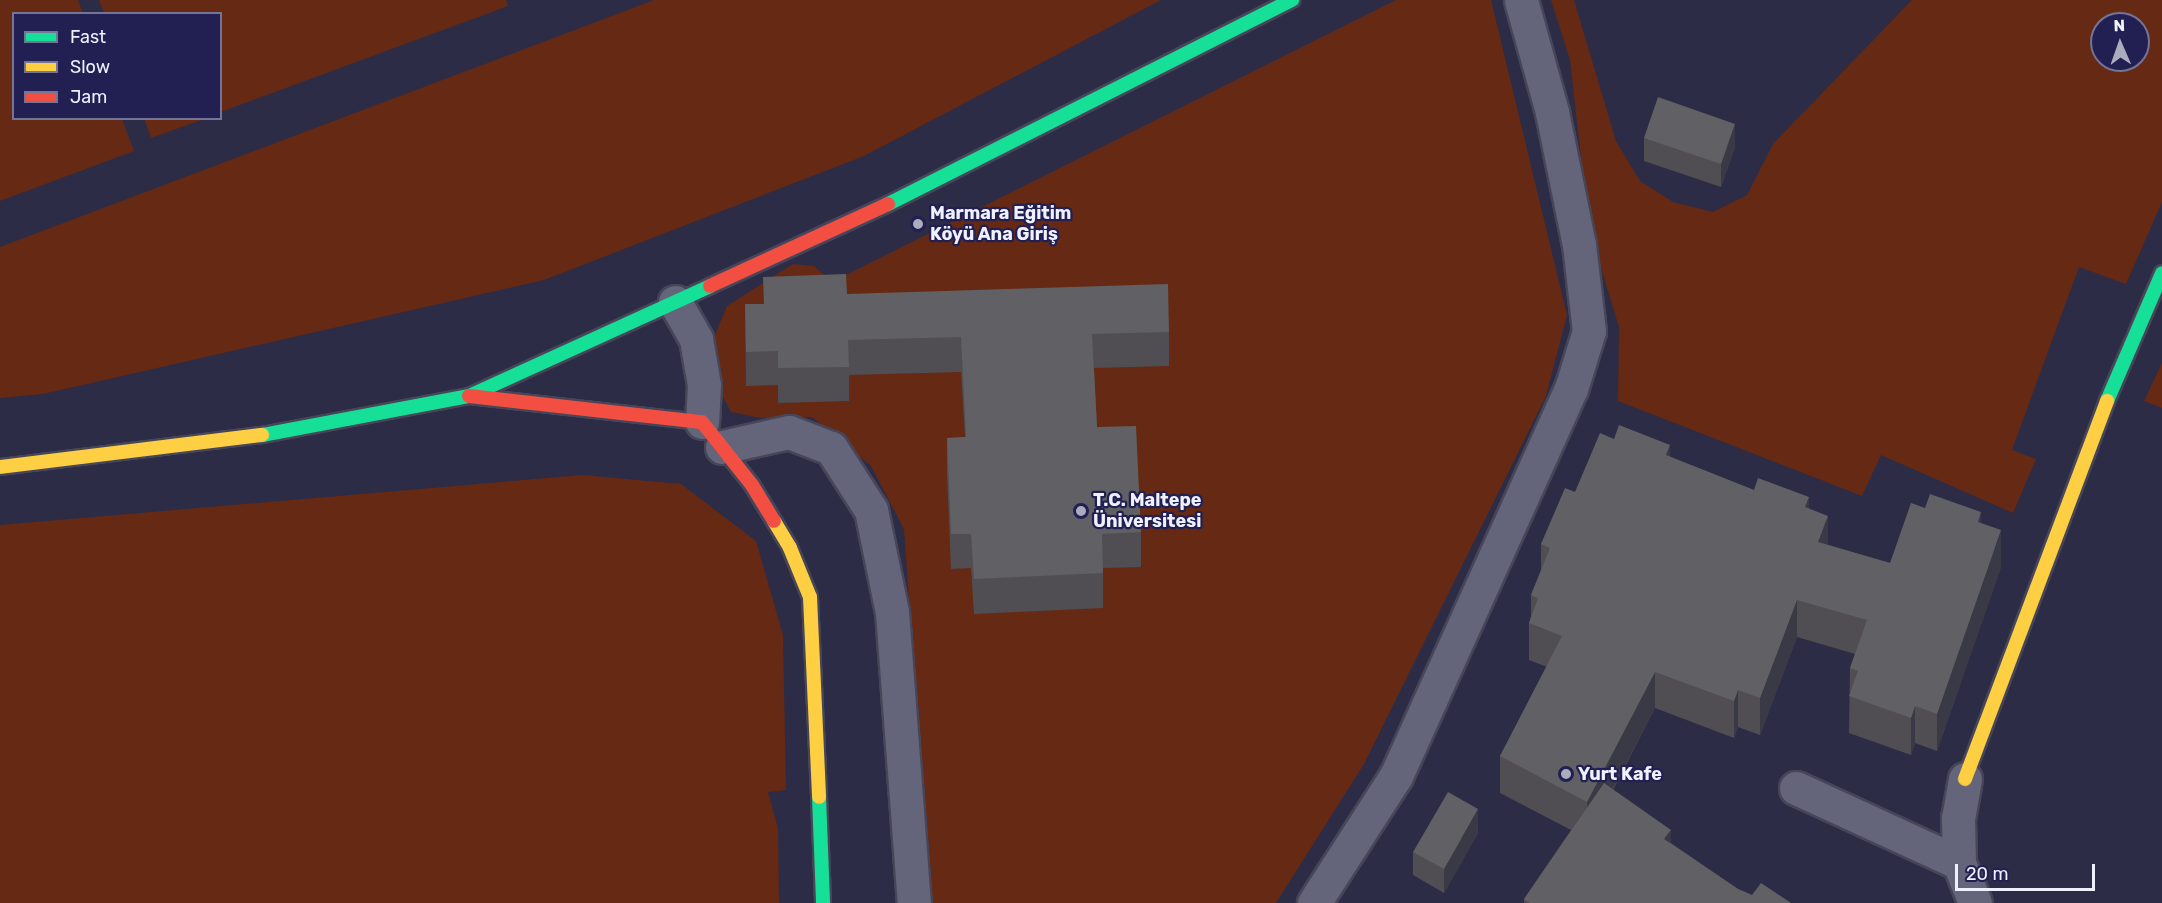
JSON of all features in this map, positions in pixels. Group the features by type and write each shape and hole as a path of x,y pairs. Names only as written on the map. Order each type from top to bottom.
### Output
{"street":[{"path":"0,467 228,442 469,396 948,177 1292,0"},
{"path":"1314,903 1396,776 1571,389 1589,331 1579,245 1554,123 1521,0"},
{"path":"1975,903 1959,863 1958,818 1965,779 2106,403 2162,273"},
{"path":"675,302 696,339 712,434 752,485 790,548 810,597 823,903"},
{"path":"469,396 712,434 789,432 831,448 871,510 892,612 914,903"},
{"path":"1796,788 1959,863"}],"shaded area":[{"path":"0,0 78,0 83,12 12,12 12,120 122,120 134,151 0,201"},
{"path":"99,0 506,0 508,6 222,112 222,12 104,12"},
{"path":"654,0 1161,0 864,156 544,280 43,394 0,398 0,247"},
{"path":"1396,0 1491,0 1567,315 1546,396 1364,764 1276,903 930,903 904,529 871,466 812,417 761,418 731,412 715,382 713,340 727,306 793,264 814,266 832,282"},
{"path":"1551,0 1574,0 1616,141 1640,181 1673,202 1713,212 1747,195 1773,144 1912,0 2162,0 2162,202 2126,284 2079,267 2012,450 2036,459 2013,513 1881,455 1862,496 1618,401 1619,327 1589,229 1570,60"},
{"path":"145,120 201,120 151,138"},
{"path":"2162,363 2162,408 2144,401"},
{"path":"582,475 681,484 756,541 783,635 786,790 768,792 778,828 779,903 0,903 0,525"}],"building":[{"path":"1658,97 1735,124 1721,164 1644,138"},
{"path":"846,274 847,294 1168,284 1169,332 1092,334 1097,427 1136,426 1141,532 1102,534 1103,573 974,579 971,534 951,534 947,438 966,437 961,337 848,340 849,367 778,368 778,351 746,352 745,304 764,304 763,277"},
{"path":"1619,425 1670,445 1666,455 1754,490 1758,478 1809,497 1805,507 1828,516 1818,542 1890,563 1911,503 1925,508 1930,494 1981,512 1978,522 2001,530 1937,714 1915,706 1911,718 1849,696 1858,671 1850,668 1867,620 1797,600 1760,698 1738,690 1734,701 1655,672 1587,802 1500,756 1562,636 1529,623 1538,598 1531,595 1550,548 1541,544 1565,488 1575,492 1600,433 1614,439"},
{"path":"1604,783 1671,830 1664,839 1738,889 1752,895 1761,883 1791,903 1530,903 1524,899"},
{"path":"1448,792 1478,809 1444,869 1413,852"}],"traffic: fast":[{"path":"888,204 1292,0"},
{"path":"2107,401 2162,273"},
{"path":"262,435 469,396 710,286"},
{"path":"819,797 823,903"}],"traffic: slow":[{"path":"1965,779 2107,401"},
{"path":"0,467 262,435"},
{"path":"774,521 790,548 810,597 819,797"}],"traffic: jam":[{"path":"710,286 888,204"},
{"path":"469,396 702,422 752,485 774,521"}],"place":[{"name":"Marmara Eğitim Köyü Ana Giriş","path":"918,224"},
{"name":"T.C. Maltepe Üniversitesi","path":"1081,511"},
{"name":"Yurt Kafe","path":"1566,774"}]}
